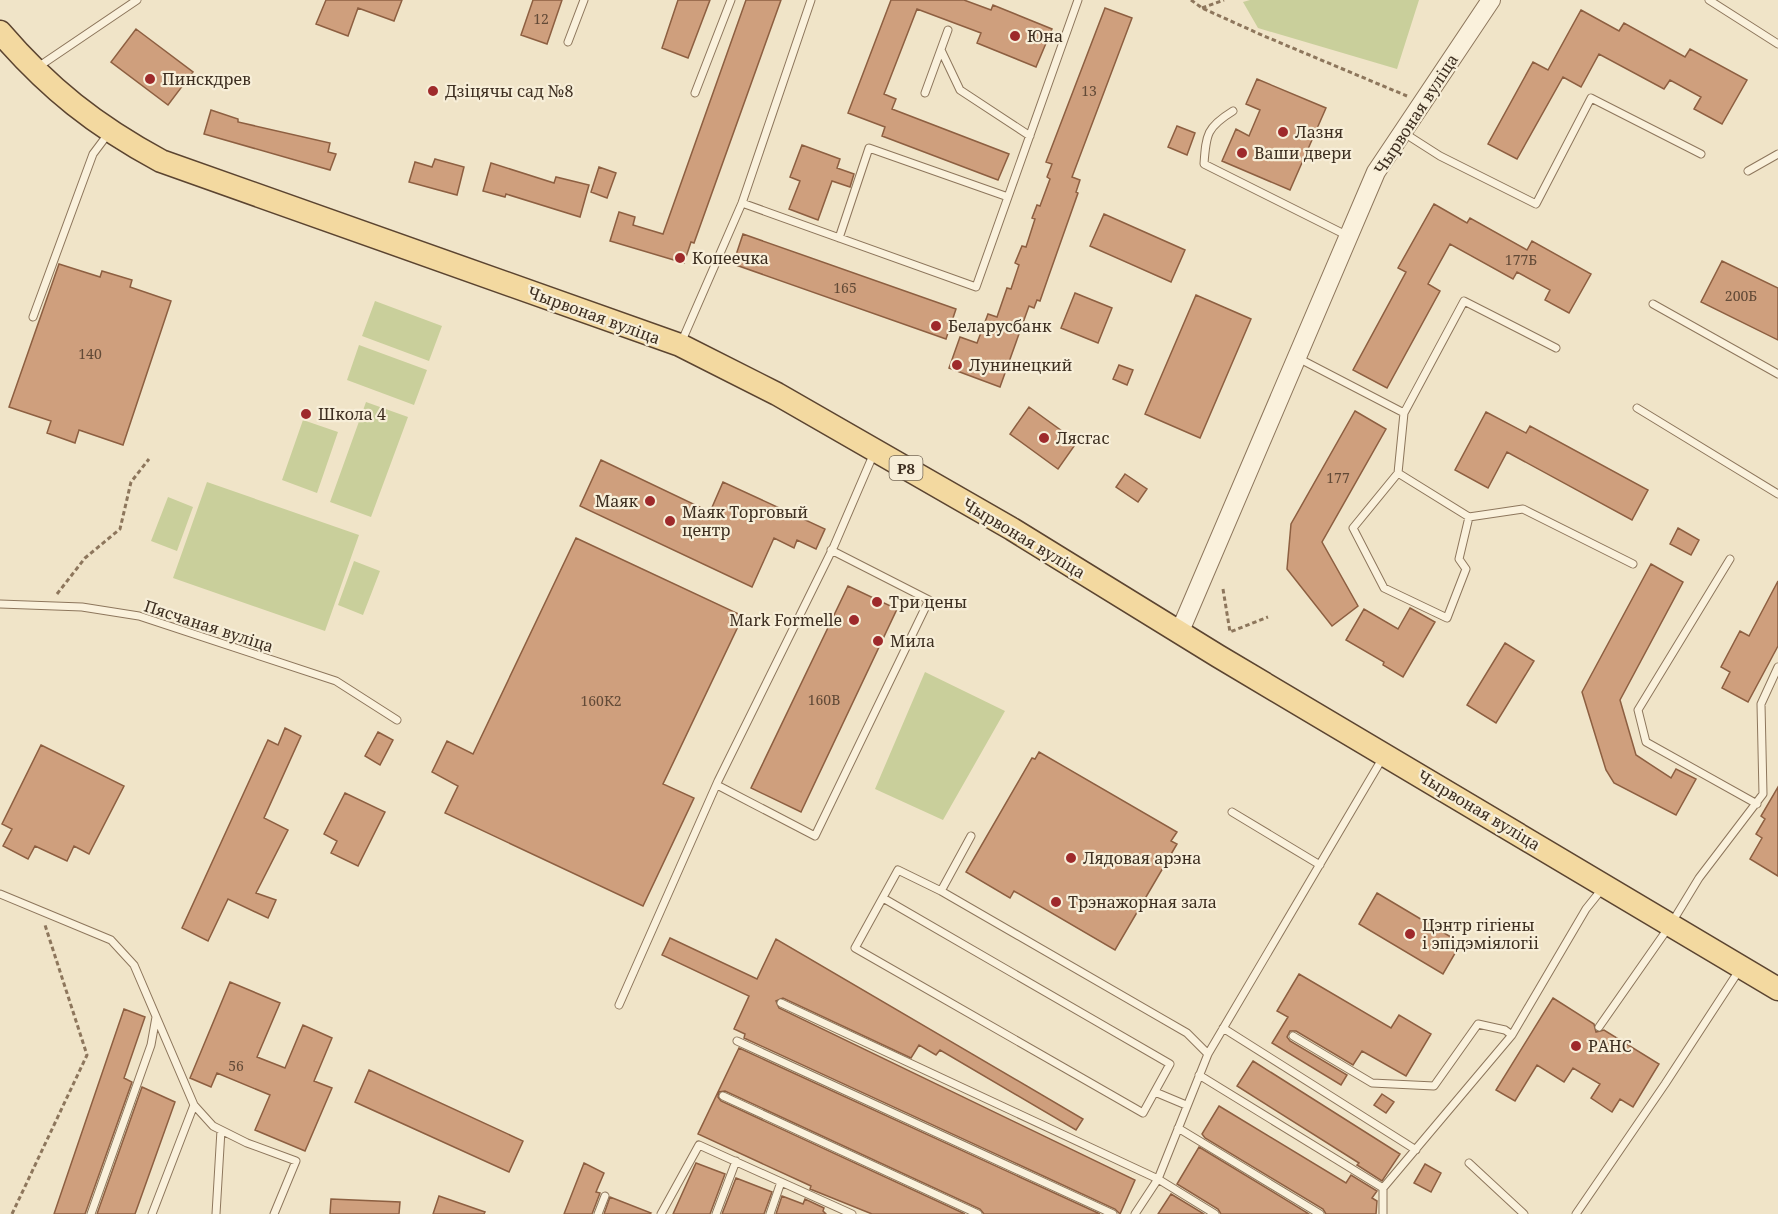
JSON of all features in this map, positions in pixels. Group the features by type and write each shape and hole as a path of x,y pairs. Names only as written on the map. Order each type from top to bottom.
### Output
{"main road":[{"name":"Чырвоная вуліца","path":"0,32 33,71 87,116 161,161 680,345 777,394 1180,631 1778,988"}],"street":[{"name":"Чырвоная вуліца","path":"1180,631 1376,172 1491,0"}],"lane":[{"path":"33,71 137,0"},
{"path":"568,42 584,0"},
{"path":"695,93 731,0"},
{"path":"680,345 742,203 811,0"},
{"path":"742,203 976,287 1078,0"},
{"path":"1709,0 1778,45"},
{"path":"925,93 948,30"},
{"path":"941,50 960,90 1030,136"},
{"path":"1401,132 1440,156 1536,204 1591,98 1701,154"},
{"path":"1233,111 1218,120 1206,135 1204,164 1350,237"},
{"path":"33,317 93,154 110,132"},
{"path":"839,238 869,148 1008,197"},
{"path":"1748,171 1778,154"},
{"path":"1469,517 1459,559 1466,569 1447,618 1384,588 1353,528 1398,473 1404,413 1464,301 1556,348"},
{"path":"1653,304 1778,374"},
{"path":"1298,358 1404,413"},
{"path":"1637,408 1778,494"},
{"path":"619,1005 717,785 831,550 876,451"},
{"path":"1398,473 1469,517 1523,509 1633,564"},
{"path":"717,785 815,836 929,600 831,550"},
{"path":"1730,559 1638,710 1646,742 1757,804"},
{"name":"Пясчаная вуліца","path":"0,604 82,607 139,616 336,681 397,720"},
{"path":"1599,1027 1671,924 1699,878 1763,794 1761,704 1778,667"},
{"path":"1135,1214 1158,1179 1208,1054 1385,754"},
{"path":"1232,812 1320,866"},
{"path":"941,891 971,836"},
{"path":"883,898 1170,1064 1143,1113 855,948 898,870 941,891 1187,1033 1208,1054"},
{"path":"1383,1214 1383,1188 1512,1035 1586,909 1605,885"},
{"path":"0,894 111,940 134,965 194,1105 213,1126 247,1143 297,1161 274,1214"},
{"path":"1576,1214 1665,1084 1741,966"},
{"path":"781,1003 1158,1179 1215,1214"},
{"path":"91,1214 151,1044 156,1017"},
{"path":"1293,1036 1372,1083 1434,1086 1478,1024 1505,1030 1512,1035"},
{"path":"1223,1028 1416,1150"},
{"path":"737,1041 1113,1214"},
{"path":"1199,1075 1383,1188"},
{"path":"1155,1092 1186,1105"},
{"path":"723,1096 978,1214"},
{"path":"152,1214 194,1105"},
{"path":"1178,1128 1320,1214"},
{"path":"216,1214 221,1130"},
{"path":"661,1214 699,1144 781,1182 834,1210 852,1214"},
{"path":"716,1214 736,1161"},
{"path":"1469,1163 1524,1214"},
{"path":"770,1214 781,1182"},
{"path":"598,1214 605,1196"}],"path":[{"path":"1191,0 1202,8 1406,97 1413,87"},
{"path":"1202,8 1224,0"},
{"path":"48,605 85,558 120,529 131,482 149,459"},
{"path":"1223,589 1230,632 1268,617"},
{"path":"12,1214 87,1055 41,912"}],"green space":[{"path":"1250,0 1419,0 1397,69 1258,28 1243,2"},
{"path":"375,301 442,326 429,361 362,336"},
{"path":"359,345 427,370 414,405 347,380"},
{"path":"366,402 408,417 371,517 330,502"},
{"path":"303,420 338,432 317,493 282,480"},
{"path":"207,482 359,535 325,631 173,578"},
{"path":"168,497 193,507 177,551 151,541"},
{"path":"354,561 380,571 363,615 338,605"},
{"path":"925,672 1005,711 943,820 875,789"}],"building":[{"path":"326,0 402,0 394,21 358,8 348,36 316,24"},
{"path":"533,0 562,0 547,44 521,35"},
{"path":"678,0 710,0 688,58 662,48"},
{"path":"746,0 781,0 694,243 691,242 684,263 610,241 619,212 635,217 633,225 663,234"},
{"path":"891,0 964,0 991,10 993,5 1052,29 1036,67 977,43 981,33 917,9 884,94 896,99 892,109 1009,154 998,180 882,136 885,127 848,113"},
{"path":"1105,8 1132,18 1072,177 1080,180 1076,192 1078,193 1040,301 1037,300 1034,308 1029,306 1000,387 949,368 960,337 977,343 988,314 997,317 1007,288 1011,289 1019,265 1015,263 1022,246 1026,247 1035,219 1032,218 1037,205 1040,206 1050,179 1047,177 1052,164 1046,162"},
{"path":"1581,10 1619,31 1624,23 1685,57 1690,49 1747,80 1722,124 1694,109 1701,97 1670,80 1664,89 1599,54 1581,87 1563,77 1517,159 1488,144 1533,62 1548,70"},
{"path":"136,29 193,72 168,105 111,62"},
{"name":"Лазня","path":"1257,79 1326,108 1290,190 1222,161 1236,129 1249,136 1260,110 1246,104"},
{"path":"211,110 238,119 238,122 330,143 328,152 336,154 330,170 204,134"},
{"path":"1177,126 1195,133 1187,155 1168,147"},
{"path":"802,145 840,159 837,168 854,174 850,187 832,181 818,220 789,209 800,181 790,177"},
{"path":"435,159 464,167 457,195 409,182 415,162 432,167"},
{"path":"491,163 554,183 556,177 589,185 580,217 506,194 505,197 483,191"},
{"path":"599,167 616,173 607,198 591,192"},
{"path":"1434,204 1467,223 1470,218 1527,250 1532,241 1591,274 1569,313 1545,300 1550,290 1517,272 1513,279 1450,244 1428,284 1440,291 1387,388 1353,370 1406,272 1398,268"},
{"path":"1104,214 1185,250 1171,282 1090,246"},
{"path":"743,234 956,309 946,339 733,264"},
{"path":"1722,261 1778,288 1778,340 1701,302"},
{"path":"59,264 100,277 102,271 132,280 130,287 171,301 123,445 79,430 75,443 47,433 51,421 9,407"},
{"path":"1075,293 1112,308 1098,343 1061,328"},
{"path":"1196,295 1251,319 1200,438 1145,414"},
{"path":"1119,365 1133,370 1127,385 1113,379"},
{"name":"Лясгас","path":"1029,407 1077,442 1058,469 1010,434"},
{"path":"1355,411 1386,429 1322,542 1358,606 1332,626 1287,569 1291,524"},
{"path":"1486,412 1526,433 1530,426 1648,490 1632,520 1507,452 1488,488 1455,470"},
{"name":"Маяк Торговый центр","path":"601,460 710,512 723,482 825,529 816,549 797,540 794,548 774,538 752,587 580,506"},
{"path":"1125,474 1147,489 1138,502 1116,487"},
{"path":"1678,528 1699,540 1691,555 1670,544"},
{"path":"576,538 743,616 663,784 694,798 643,906 445,813 458,786 432,772 447,741 473,754"},
{"path":"1651,564 1683,582 1620,700 1636,755 1671,778 1676,769 1696,779 1676,815 1614,783 1606,770 1582,692"},
{"path":"1778,581 1778,646 1748,702 1722,688 1730,672 1721,667 1740,631 1749,636"},
{"path":"848,586 897,609 801,812 751,788"},
{"path":"1410,608 1435,622 1403,677 1383,665 1384,662 1346,640 1364,609 1398,629"},
{"path":"1505,643 1534,661 1496,723 1467,705"},
{"path":"285,728 301,736 264,818 288,830 256,893 276,900 268,918 228,899 208,941 182,928 268,740 278,745"},
{"path":"378,732 393,740 380,765 365,756"},
{"path":"41,745 124,786 89,854 74,846 67,861 35,846 28,859 3,846 12,829 2,824"},
{"name":"Лядовая арэна","path":"1039,752 1177,832 1171,841 1177,844 1115,950 1014,891 1010,898 966,872 1032,758 1035,759"},
{"path":"1778,787 1778,876 1750,859 1762,838 1756,834 1765,819 1761,816"},
{"path":"345,793 385,812 358,866 331,853 337,841 324,834"},
{"name":"Цэнтр гігіены і эпідэміялогіі","path":"1377,893 1461,943 1443,974 1359,924"},
{"path":"670,938 757,979 776,939 1083,1119 1076,1130 940,1050 936,1055 919,1045 911,1058 783,998 776,1001 779,1008 1135,1180 1120,1214 1115,1209 744,1038 745,1034 734,1029 749,996 662,955"},
{"path":"1299,974 1391,1028 1399,1015 1431,1034 1406,1076 1362,1051 1353,1065 1296,1031 1290,1031 1287,1037 1290,1041 1347,1075 1341,1085 1272,1043 1288,1017 1277,1011"},
{"path":"230,982 280,1003 257,1057 285,1068 303,1025 332,1038 314,1081 332,1088 305,1151 255,1130 270,1095 217,1073 211,1087 190,1078"},
{"name":"РАНС","path":"1553,998 1594,1024 1596,1032 1604,1030 1659,1064 1633,1107 1620,1099 1612,1112 1591,1098 1600,1084 1573,1068 1564,1082 1537,1065 1515,1101 1496,1090"},
{"path":"124,1009 145,1017 124,1078 132,1082 85,1214 54,1214"},
{"path":"739,1048 1100,1214 984,1214 980,1209 725,1091 719,1092 718,1097 721,1101 965,1214 872,1214 810,1189 811,1186 698,1134"},
{"path":"1253,1061 1400,1154 1382,1181 1357,1165 1359,1163 1237,1086"},
{"path":"369,1070 523,1141 509,1172 355,1102"},
{"path":"142,1087 175,1102 135,1214 97,1214"},
{"path":"1382,1094 1394,1102 1386,1113 1374,1105"},
{"path":"1219,1106 1346,1183 1351,1175 1377,1191 1372,1198 1377,1201 1376,1214 1326,1214 1323,1209 1205,1138 1202,1134"},
{"path":"1199,1147 1309,1214 1221,1214 1218,1209 1177,1184"},
{"path":"584,1163 604,1173 596,1192 600,1193 592,1214 564,1214"},
{"path":"696,1163 725,1174 710,1214 673,1214"},
{"path":"1425,1164 1441,1173 1431,1192 1414,1183"},
{"path":"736,1178 772,1192 764,1214 722,1214"},
{"path":"1171,1194 1204,1214 1158,1214"},
{"path":"439,1196 485,1212 484,1214 433,1214"},
{"path":"782,1196 803,1204 805,1199 824,1208 823,1211 826,1214 776,1214"},
{"path":"610,1197 651,1213 604,1214"},
{"path":"331,1199 400,1202 399,1214 330,1214"}],"place":[{"name":"Юна","path":"1015,36"},
{"name":"Пинскдрев","path":"150,79"},
{"name":"Дзіцячы сад №8","path":"433,91"},
{"name":"Лазня","path":"1283,132"},
{"name":"Ваши двери","path":"1242,153"},
{"name":"Копеечка","path":"680,258"},
{"name":"Беларусбанк","path":"936,326"},
{"name":"Лунинецкий","path":"957,365"},
{"name":"Школа 4","path":"306,414"},
{"name":"Лясгас","path":"1044,438"},
{"name":"Маяк","path":"650,501"},
{"name":"Маяк Торговый центр","path":"670,521"},
{"name":"Три цены","path":"877,602"},
{"name":"Mark Formelle","path":"854,620"},
{"name":"Мила","path":"878,641"},
{"name":"Лядовая арэна","path":"1071,858"},
{"name":"Трэнажорная зала","path":"1056,902"},
{"name":"Цэнтр гігіены і эпідэміялогіі","path":"1410,934"},
{"name":"РАНС","path":"1576,1046"}]}
